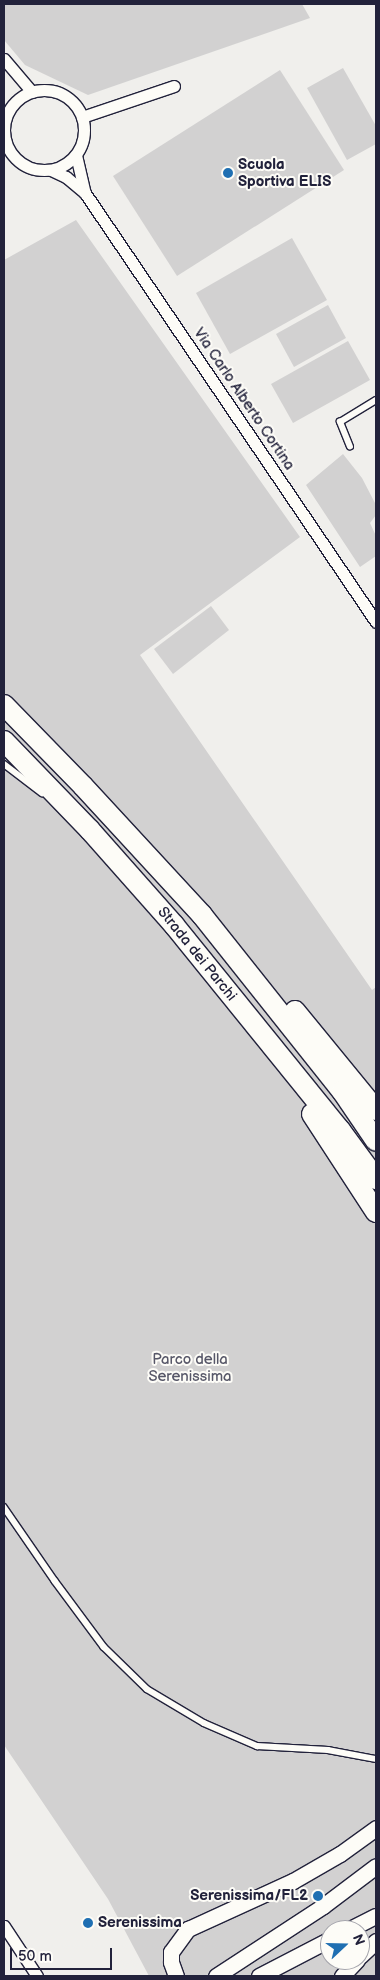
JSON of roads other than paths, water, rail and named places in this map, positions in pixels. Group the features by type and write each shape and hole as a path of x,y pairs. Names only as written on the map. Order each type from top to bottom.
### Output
{"highway":[{"name":"Strada dei Parchi","path":"4,705 83,786 202,915 342,1091 376,1140"},
{"name":"Strada dei Parchi","path":"4,741 90,830 174,925 340,1130 376,1179"},
{"path":"202,915 279,992 376,1110"},
{"path":"250,1020 376,1212"}],"main road":[{"path":"176,1976 171,1962 171,1952 188,1929 294,1882 340,1854 376,1828"},
{"path":"216,1976 323,1906 376,1866"},
{"path":"259,1976 320,1944"}],"street":[{"path":"4,59 32,92 44,90 56,92 68,98 76,106 82,117 174,86"},
{"name":"Via Carlo Alberto Cortina","path":"32,92 6,108 4,134 14,156 31,168 51,170 66,178 85,193 376,622"},
{"name":"Via Carlo Alberto Cortina","path":"82,117 83,137 76,155 85,193"},
{"path":"51,170 60,167 76,155"},
{"path":"362,600 376,600"},
{"path":"4,1927 36,1976"}],"lane":[{"path":"350,447 340,422 376,400"},
{"path":"4,764 90,830"},
{"path":"4,1507 54,1581 104,1647 147,1690 204,1723 257,1746 328,1750 376,1759"}],"place":[{"name":"Scuola Sportiva ELIS","path":"228,173"},
{"name":"Serenissima/FL2","path":"318,1896"},
{"name":"Serenissima","path":"88,1923"}],"park label":[{"name":"Parco della Serenissima","path":"190,1368"}]}
